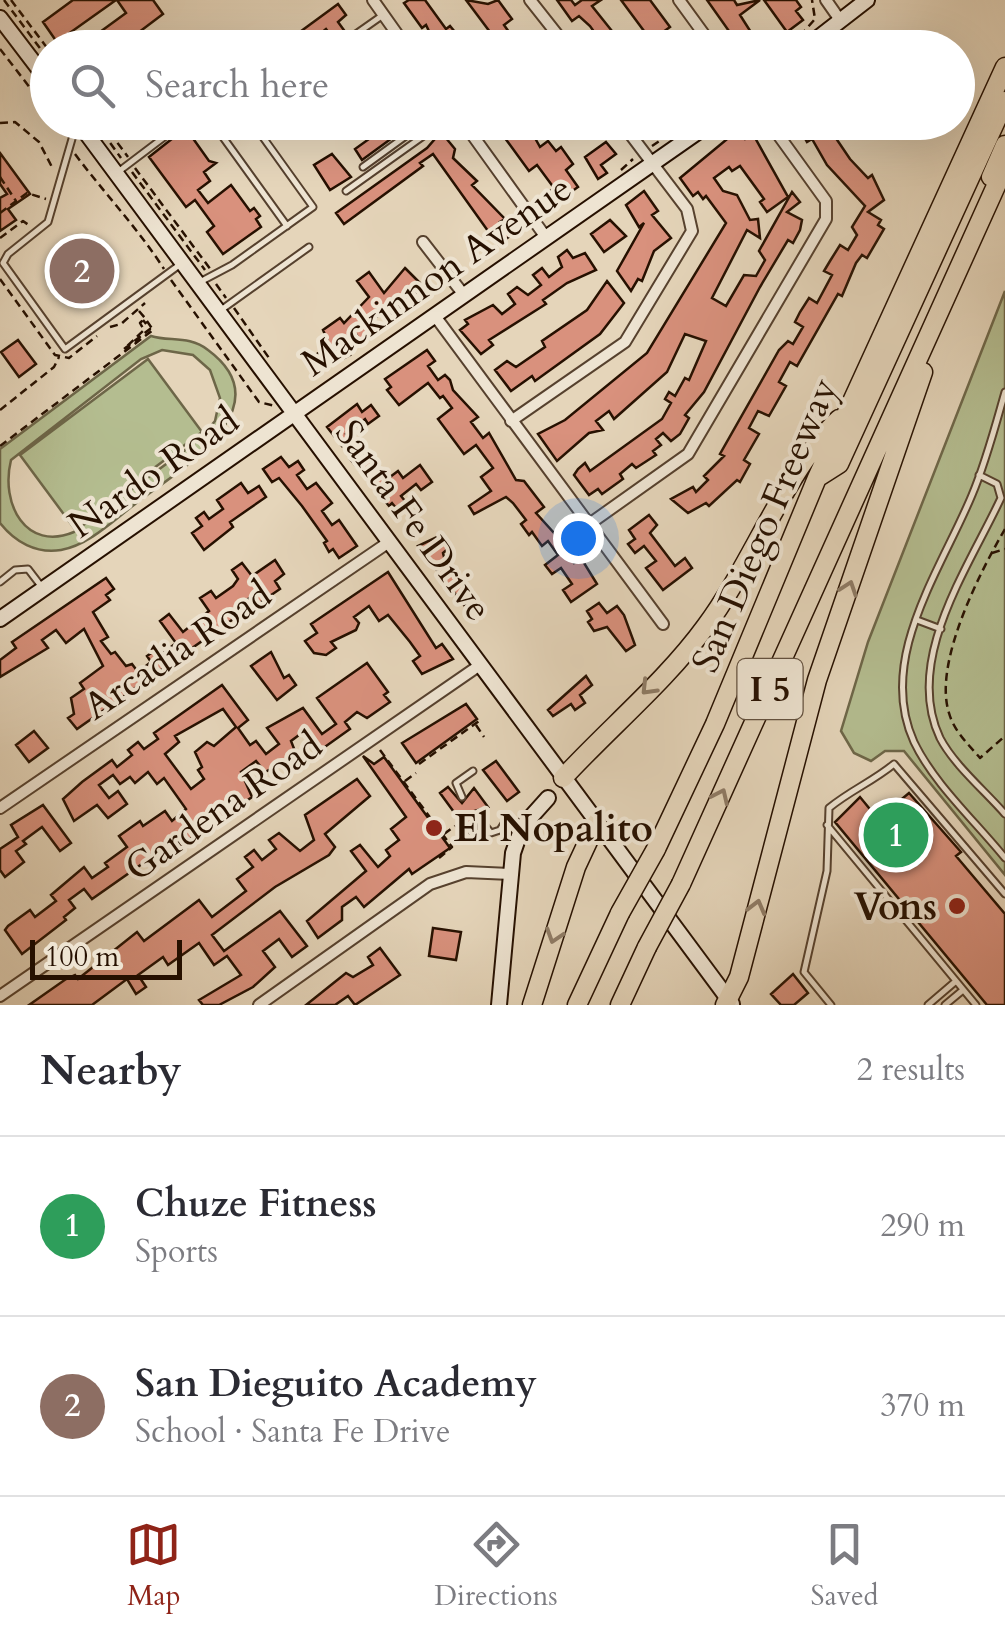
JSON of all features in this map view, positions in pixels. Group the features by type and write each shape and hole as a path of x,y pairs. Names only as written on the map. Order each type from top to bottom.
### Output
{"highway":[{"name":"San Diego Freeway","path":"975,132 1005,67"},
{"path":"817,478 839,464 1005,101"},
{"name":"San Diego Freeway","path":"577,1005 715,724 817,478 971,140"},
{"path":"858,494 857,471 1005,146"},
{"name":"San Diego Freeway","path":"620,1005 681,884 1005,166"},
{"path":"729,1004 817,680 960,262"},
{"path":"563,778 704,630 742,574 820,437 846,412"},
{"path":"532,1005 576,866 597,822"}],"main road":[{"path":"832,30 867,0"},
{"path":"0,18 30,58"},
{"name":"Santa Fe Drive","path":"94,140 121,169 182,263 206,277 294,413 729,1004"},
{"name":"Mackinnon Avenue","path":"294,413 435,316 646,159 680,140"},
{"name":"Nardo Road","path":"0,619 294,413"},
{"path":"498,1005 519,832 548,798"}],"street":[{"path":"372,0 393,30"},
{"path":"530,0 554,30"},
{"path":"679,0 701,30"},
{"path":"826,0 840,20"},
{"path":"476,140 545,236"},
{"path":"511,420 625,342 692,231 688,209 633,140"},
{"path":"588,525 688,454 704,434 826,219 822,195 781,140"},
{"path":"422,242 464,295"},
{"path":"435,316 663,624"},
{"name":"Arcadia Road","path":"0,808 388,542"},
{"name":"Gardena Road","path":"0,996 480,665"},
{"path":"548,798 563,778"},
{"path":"259,1005 430,884 466,872 511,874"}],"lane":[{"path":"362,30 383,15"},
{"path":"73,140 48,222 8,254 5,271 65,349 182,263"},
{"path":"121,169 160,140"},
{"path":"225,140 286,226"},
{"path":"206,277 232,265 313,206 265,140"},
{"path":"363,167 400,140"},
{"path":"346,191 417,140"},
{"path":"224,307 309,247"},
{"path":"1005,392 979,476 917,620 903,673 904,709 915,744 1005,858"},
{"path":"979,476 997,484 1001,498 958,584 941,629 931,669 932,718 942,742 1005,814"},
{"path":"0,582 15,570 28,569 43,588"},
{"path":"917,620 941,629"},
{"path":"831,1005 804,972 827,872 826,825 830,808 857,785 870,784 894,764 1005,894"},
{"path":"462,797 456,783 473,772"},
{"path":"476,816 492,832 500,830 509,816"},
{"path":"826,825 976,1005"},
{"path":"928,1005 956,981"},
{"path":"945,1005 963,990"}],"path":[{"path":"4,0 30,34"},
{"path":"11,0 33,30"},
{"path":"805,30 815,19 812,0"},
{"path":"0,50 30,89"},
{"path":"0,122 15,122 30,134"},
{"path":"38,140 55,172 60,158"},
{"path":"105,140 121,169 206,277 218,281"},
{"path":"620,171 646,159 668,140"},
{"path":"0,178 16,201"},
{"path":"0,213 27,194 46,199 50,186"},
{"path":"152,191 224,307 271,362"},
{"path":"20,236 41,218"},
{"path":"0,238 23,221 31,226"},
{"path":"0,279 60,356 68,358 156,292"},
{"path":"108,328 139,311 147,305 144,302"},
{"path":"139,311 144,319 150,330 124,349 144,330 144,319"},
{"path":"0,446 153,330 144,319"},
{"path":"0,410 54,368 60,356"},
{"path":"1005,529 970,598 946,684 947,710 955,728 980,758 1005,736"},
{"path":"992,553 1005,549"},
{"path":"419,764 477,723 484,737"},
{"path":"380,750 452,847 439,858"},
{"path":"404,782 416,773"},
{"path":"443,835 455,826"}],"green space":[{"path":"1005,291 1005,875 904,751 885,751 871,761 854,753 841,731 868,642"},
{"path":"151,336 194,342 208,350 229,372 235,393 231,415 218,435 178,472 102,530 72,547 43,550 27,545 0,523 0,449","holes":["162,350 193,355 210,370 220,398 215,421 200,439 74,532 57,536 30,530 20,520 9,493 11,460 141,359"]},
{"path":"148,359 202,432 74,528 20,455"}],"building":[{"path":"73,0 116,0 74,30 49,30 43,22"},
{"path":"117,0 153,0 163,14 142,30 103,30 126,13"},
{"path":"425,0 446,29 450,26 453,30 428,30 426,25 422,28 404,3"},
{"path":"466,0 488,4 498,0 512,19 504,25 508,30 488,30"},
{"path":"557,0 571,0 575,5 582,0 601,0 592,6 611,30 593,30 579,16 572,21"},
{"path":"621,0 650,0 670,27 643,30"},
{"path":"707,0 734,0 737,5 760,0 740,15 750,30 728,30"},
{"path":"764,0 796,0 801,7 796,11 803,20 786,30"},
{"path":"338,4 346,15 338,22 344,30 303,30"},
{"path":"170,140 194,140 209,161 216,163 204,172 210,181 198,190 208,203 231,185 250,211 254,208 260,216 256,219 261,227 223,254 207,232 214,226 195,200 186,207 149,157"},
{"path":"368,140 389,140 362,160 355,149"},
{"path":"434,140 448,140 455,149 453,158 477,181 472,185 505,219 500,222 510,236 498,245 433,154 420,163 423,166 344,224 336,213"},
{"path":"506,140 536,140 540,147 548,141 556,151 561,147 573,164 566,170 578,187 554,204 546,194 554,188 537,165 529,171"},
{"path":"726,140 756,140 788,197 767,212 760,202 764,199 740,166 732,171 729,167 714,178 723,191 737,195 750,220 758,219 760,238 747,230 712,298 726,306 744,275 756,276 765,260 759,251 792,192 800,202 787,212 802,220 800,230 793,243 788,240 760,287 704,392 685,415 689,418 680,434 671,441 663,433 656,439 661,445 653,451 656,455 636,468 632,464 620,474 623,479 602,494 598,489 589,495 574,475 578,469 585,463 590,471 662,419 671,403 665,399 669,392 675,396 685,378 689,380 706,341 685,334 667,372 614,419 609,411 596,421 603,430 589,433 557,461 538,434 565,420 647,353 726,223 706,196 703,199 698,192 693,196 680,178"},
{"path":"813,140 837,140 868,178 872,175 884,200 868,212 881,220 878,225 884,229 867,258 862,255 856,263 842,296 838,294 797,366 790,362 779,382 786,386 769,416 758,411 749,428 759,434 744,460 750,464 740,482 737,480 709,506 706,503 688,513 671,499 693,487 696,492 708,480 704,476 724,456 720,454 779,350 788,341 793,344 803,327 795,322 800,312 809,298 817,303 832,275 824,271 830,261 840,245 848,250 857,235 852,227 865,206 827,165"},
{"path":"606,142 616,154 601,165 607,173 598,179 585,157"},
{"path":"0,153 30,194 8,209 16,220 0,231 0,198 7,194 0,184"},
{"path":"332,154 351,177 330,190 314,165"},
{"path":"644,191 658,211 652,215 671,238 654,251 642,281 638,279 631,291 617,271 644,223 639,227 626,205"},
{"path":"610,220 626,236 604,252 591,234"},
{"path":"567,250 573,258 585,253 596,270 543,300 546,304 489,340 493,345 481,354 460,330 468,324 465,320 493,305 502,314 515,304 508,294 517,287 528,295 541,285 533,275 542,268 549,277 562,267 558,257"},
{"path":"405,268 425,288 398,303 401,307 390,315 379,315 365,325 372,337 362,344 356,334 342,344 350,355 325,368 317,354 330,346 323,330 340,318 344,323 369,297 357,281 369,272 384,293"},
{"path":"607,281 624,303 600,334 535,381 532,376 511,391 495,370 507,361 516,367 545,347 542,341 587,310"},
{"path":"18,340 36,364 19,377 1,352"},
{"path":"427,350 435,361 428,366 438,380 445,375 450,380 453,390 478,417 471,422 483,438 489,433 516,480 524,481 544,507 536,513 555,534 560,530 567,539 560,544 574,563 581,558 597,584 571,602 563,590 572,584 561,568 552,574 545,565 558,555 548,541 542,546 532,532 529,535 521,524 526,520 513,503 506,497 474,514 469,506 491,491 481,477 493,468 476,445 464,454 438,419 452,408 443,396 440,398 428,383 399,405 387,390 391,387 385,379"},
{"path":"357,404 362,412 371,405 379,416 368,424 365,419 346,434 350,440 342,446 327,427"},
{"path":"361,451 386,480 398,471 403,478 420,465 432,482 421,490 416,484 401,496 405,501 396,508 392,503 389,506 350,459"},
{"path":"281,457 289,467 298,461 304,470 297,475 307,489 316,483 332,503 322,511 332,525 339,520 357,546 339,558 333,549 329,552 324,543 327,541 302,506 279,478 272,482 263,469"},
{"path":"241,483 248,493 259,486 266,497 230,522 233,527 204,550 192,533 202,526 196,518 204,512 209,519 223,509 217,500"},
{"path":"649,515 657,525 650,533 675,566 685,558 692,568 663,590 646,568 656,561 644,546 635,553 628,544 635,539 629,530"},
{"path":"441,535 449,548 443,553 446,565 473,598 464,605 418,546"},
{"path":"275,560 284,574 275,581 280,589 258,604 252,596 239,606 243,611 239,615 77,729 68,718 74,714 71,698 84,689 80,683 103,666 84,629 66,643 56,630 42,640 48,648 0,677 0,660 16,648 12,642 106,578 114,589 106,595 110,600 93,612 108,637 101,641 111,654 115,652 126,666 132,664 138,672 151,662 147,656 158,648 162,654 176,643 160,621 169,614 183,632 209,611 200,598 211,591 216,598 233,586 238,579 232,570 242,563 252,576"},
{"path":"388,572 436,648 442,644 453,659 422,674 413,661 420,656 410,642 388,615 379,621 369,606 354,617 359,623 356,630 331,642 336,648 326,655 314,653 305,641 317,633 311,624"},
{"path":"599,603 607,613 617,606 635,645 626,651 607,627 594,631 587,611"},
{"path":"271,652 284,678 289,675 296,685 277,700 251,666"},
{"path":"367,663 388,692 384,695 390,702 367,718 357,712 345,722 350,729 322,749 303,732 291,741 300,764 290,771 284,762 265,772 256,761 241,772 252,797 242,804 236,795 222,805 230,815 223,820 219,814 181,847 177,840 169,845 166,841 149,859 92,899 84,889 69,900 75,908 64,917 66,920 22,954 5,930 8,926 30,910 35,917 56,901 51,895 84,867 92,878 108,867 105,863 127,847 119,836 140,821 143,826 165,811 172,821 186,809 164,778 157,784 148,772 135,783 130,777 120,784 113,775 99,785 109,798 118,791 127,804 108,818 97,805 74,821 63,799 82,782 112,760 117,767 132,755 128,750 138,742 144,749 158,739 154,733 222,685 248,720 238,728 250,745 256,741 266,754 279,744 267,728 303,708 322,734 336,724 317,698","holes":["223,709 236,727 214,746 207,742 195,752 204,779 191,789 165,754 179,742 175,736"]},
{"path":"586,676 592,685 580,695 585,703 575,710 571,704 553,716 548,710"},
{"path":"466,704 477,719 416,763 402,743"},
{"path":"34,731 48,748 29,762 16,745"},
{"path":"363,756 374,764 384,757 450,848 412,874 409,869 364,907 356,897 342,907 342,920 318,938 307,921 366,871 351,851 360,845 378,867 390,856 386,850 399,840 391,829 406,817"},
{"path":"496,761 519,792 507,801 483,770"},
{"path":"357,779 370,796 325,834 335,847 329,855 275,887 212,935 224,951 280,911 307,946 292,957 279,939 263,951 275,967 253,987 219,1005 203,1005 199,1000 241,975 227,956 214,965 199,943 168,965 163,957 138,975 146,987 136,994 127,979 92,1005 29,1005 66,979 75,975 78,979 137,932 144,941 199,900 212,917 246,891 237,879 253,867 245,857 254,850 262,860 276,849 269,840 279,833 300,851 314,840 305,815"},
{"path":"448,787 462,803 474,788 488,807 471,812 478,828 470,834 440,793"},
{"path":"909,793 961,852 956,856 1005,914 1005,1005 987,1005 835,822 860,797 878,819"},
{"path":"43,805 71,843 60,851 42,827 23,841 26,844 16,851 24,862 5,877 0,870 0,849 18,837 11,825"},
{"path":"433,928 461,932 456,960 429,956"},
{"path":"380,948 400,975 355,1005 348,996 335,1005 306,1005 346,973 353,977 373,965 368,957"},
{"path":"793,974 808,993 794,1005 781,1005 771,994"}],"place":[{"name":"San Dieguito Academy","path":"82,271"},
{"name":"El Nopalito","path":"434,828"},
{"name":"Chuze Fitness","path":"896,835"},
{"name":"Vons","path":"957,906"}]}
